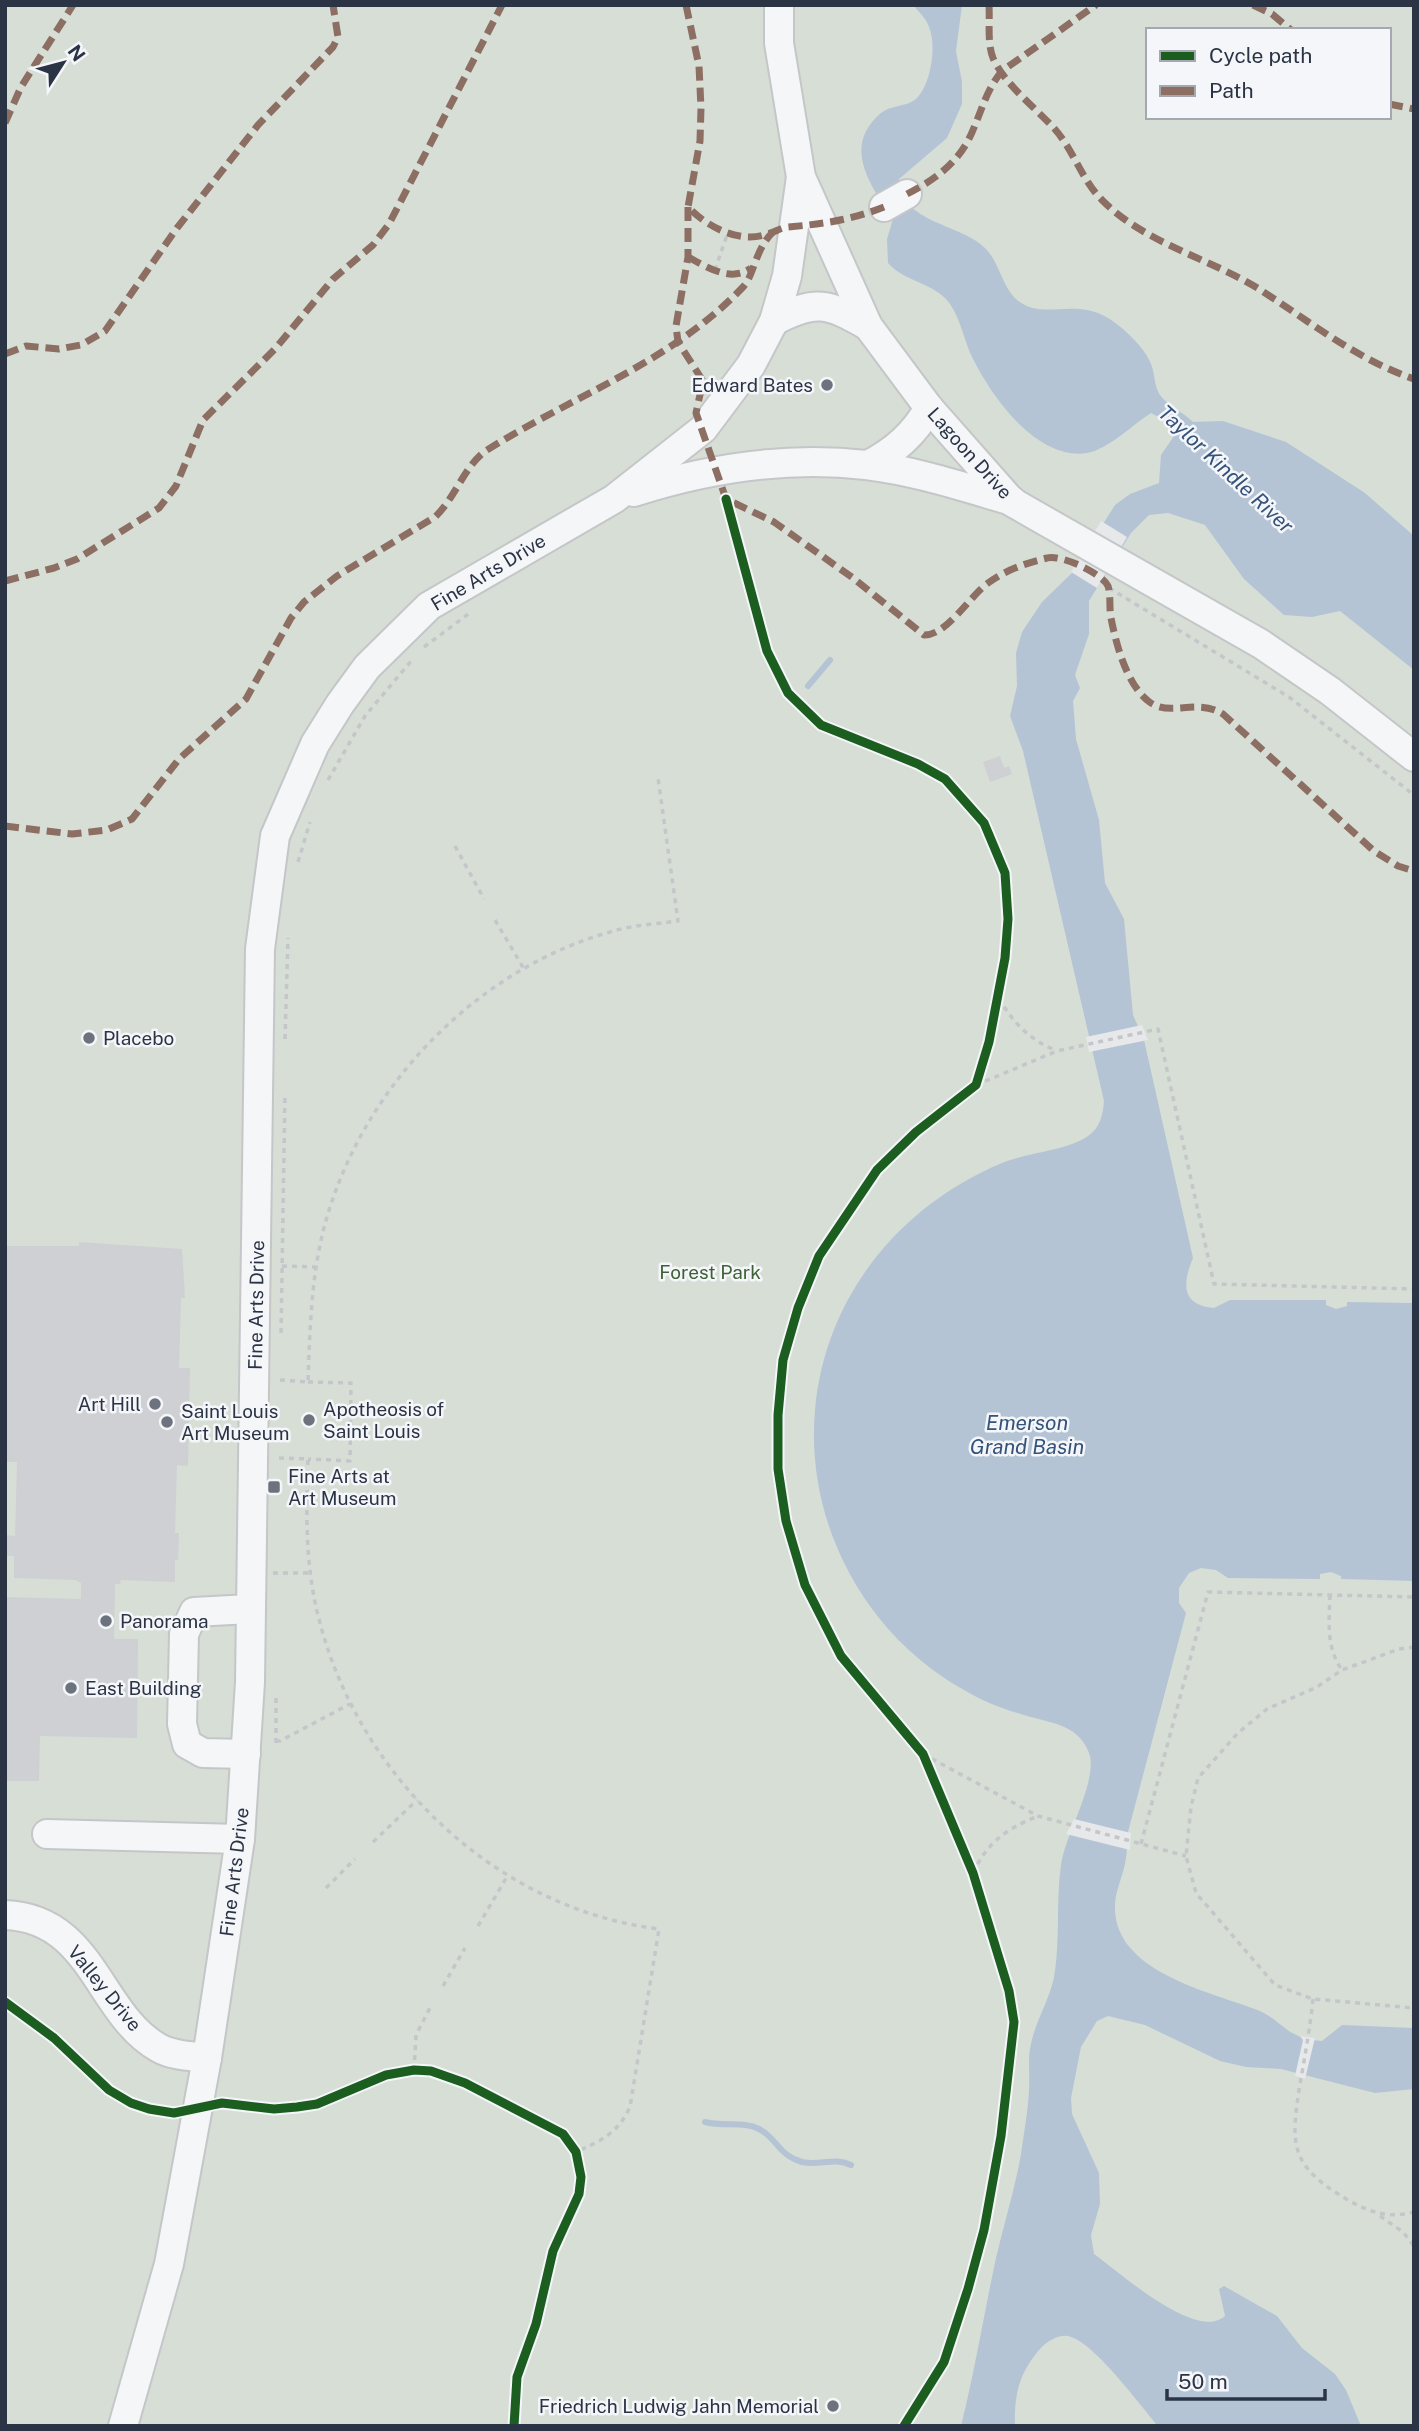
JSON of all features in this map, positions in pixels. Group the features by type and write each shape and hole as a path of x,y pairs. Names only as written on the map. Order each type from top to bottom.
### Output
{"street":[{"name":"Lagoon Drive","path":"779,5 779,43 801,177 868,326 929,408 1012,502 1085,545 1111,574 1296,667 1414,757"},
{"name":"Fine Arts Drive","path":"123,2426 152,2336 169,2264 207,2059 240,1839 246,1754 250,1609 260,949 275,836 315,744 367,667 397,635 429,606 614,499 703,429 751,365 774,321 787,276 801,177"},
{"path":"774,321 798,308 817,305 836,308 868,326"},
{"path":"868,465 900,445 918,427 929,408"},
{"name":"Fine Arts Drive","path":"614,499 717,469 778,462 868,465 920,475 1012,502"},
{"path":"246,1754 202,1753 187,1744 182,1724 184,1634 194,1612 250,1609"},
{"path":"47,1834 240,1839"},
{"name":"Valley Drive","path":"5,1915 36,1919 62,1935 125,2014 160,2049 207,2059"}],"path":[{"path":"715,270 728,232"},
{"path":"1111,574 1289,697 1414,795"},
{"path":"424,648 479,608"},
{"path":"324,787 365,716 415,657"},
{"path":"308,1382 309,1319 315,1267 340,1178 377,1109 430,1042 475,1002 524,969 601,934 678,921 658,778"},
{"path":"296,869 313,813"},
{"path":"455,846 484,899"},
{"path":"495,920 524,969"},
{"path":"285,1048 288,928"},
{"path":"997,1009 1001,985"},
{"path":"999,998 1017,1024 1033,1039 1057,1051"},
{"path":"966,1093 976,1085 1057,1051 1158,1029 1214,1284 1414,1289"},
{"path":"976,1085 979,1074"},
{"path":"270,1266 315,1267"},
{"path":"279,1458 350,1461 351,1383 280,1380"},
{"path":"189,1415 229,1418"},
{"path":"308,1459 306,1521 310,1573 326,1644 350,1704 386,1762 417,1800 465,1845 509,1875 545,1895 607,1920 659,1929 630,2107 622,2125 608,2137 576,2152"},
{"path":"264,1573 310,1573"},
{"path":"1138,1844 1208,1592 1414,1597"},
{"path":"1330,1595 1329,1639 1342,1670"},
{"path":"1414,1647 1399,1649 1342,1670 1317,1687 1260,1714 1204,1770 1191,1807 1185,1856 1196,1893 1242,1944 1265,1975 1284,1990 1313,1999 1414,2008"},
{"path":"276,1741 350,1704"},
{"path":"915,1746 928,1766"},
{"path":"922,1754 1038,1816 1185,1856"},
{"path":"373,1842 417,1800"},
{"path":"974,1878 984,1851 994,1840 1038,1816"},
{"path":"326,1888 355,1859"},
{"path":"968,1861 974,1878"},
{"path":"478,1926 509,1875"},
{"path":"443,1986 465,1948"},
{"path":"1313,1999 1293,2126 1305,2165 1326,2187 1378,2214 1403,2232 1414,2246"},
{"path":"400,2072 418,2071 416,2035 432,2004"},
{"path":"571,2142 579,2164"},
{"path":"1378,2214 1400,2216 1414,2212"}],"green space":[{"name":"Forest Park","path":"5,5 1414,5 1414,2426 5,2426"}],"water":[{"path":"913,5 962,5 956,51 962,82 962,104 947,138 899,179 902,194 909,205 920,214 963,234 986,249 1007,287 1025,305 1043,309 1096,312 1114,322 1144,351 1160,395 1193,422 1223,421 1286,442 1365,493 1414,536 1414,670 1340,611 1312,617 1284,615 1244,579 1205,525 1168,513 1149,515 1131,533 1089,601 1089,634 1075,675 1080,688 1073,701 1076,739 1099,820 1105,883 1124,919 1133,1015 1144,1040 1193,1258 1186,1284 1190,1297 1203,1306 1214,1308 1230,1300 1326,1300 1326,1305 1336,1309 1347,1306 1347,1302 1414,1303 1414,1581 1341,1579 1341,1576 1331,1572 1320,1574 1320,1579 1228,1578 1216,1570 1201,1568 1189,1573 1179,1588 1179,1603 1186,1613 1128,1832 1125,1864 1115,1906 1118,1928 1129,1947 1145,1962 1188,1985 1263,2013 1299,2036 1322,2041 1342,2025 1414,2028 1414,2089 1375,2093 1281,2069 1246,2067 1220,2061 1145,2025 1108,2016 1097,2021 1081,2047 1071,2098 1072,2114 1099,2173 1100,2204 1091,2235 1094,2254 1158,2302 1196,2320 1212,2322 1225,2316 1219,2289 1224,2286 1277,2316 1302,2348 1335,2374 1346,2390 1361,2426 1158,2426 1092,2351 1071,2337 1061,2336 1046,2343 1025,2371 1016,2397 1015,2426 961,2426 1021,2154 1028,2098 1030,2049 1055,1971 1061,1865 1089,1781 1090,1756 1082,1741 1070,1730 985,1701 929,1667 898,1639 871,1607 849,1572 832,1534 820,1494 814,1452 815,1410 822,1369 834,1330 851,1294 874,1260 900,1230 931,1204 965,1181 1012,1159 1079,1141 1092,1133 1100,1121 1104,1101 1023,751 1010,716 1017,686 1016,653 1022,632 1042,602 1073,572 1115,505 1130,494 1159,483 1161,455 1174,436 1167,421 1151,413 1112,442 1087,453 1069,453 1034,437 1004,408 981,374 950,304 937,291 902,274 888,263 887,239 893,219 869,180 861,153 869,126 881,113 916,99 929,75 931,35 926,21"}],"pier":[{"path":"1101,521 1127,537 1097,588 1071,572"},
{"path":"1142,1025 1148,1040 1089,1052 1086,1037"},
{"path":"1074,1819 1131,1833 1130,1850 1066,1834"},
{"path":"1300,2036 1315,2038 1305,2079 1295,2076 1303,2040"}],"building":[{"path":"1000,756 1004,768 1009,766 1012,774 990,782 983,762"},
{"path":"79,1242 182,1249 185,1298 181,1298 179,1368 190,1368 188,1466 177,1465 175,1533 179,1533 175,1582 121,1580 120,1584 115,1584 114,1639 138,1639 137,1738 40,1736 39,1781 5,1781 5,1597 81,1599 81,1583 76,1580 14,1578 14,1556 5,1556 5,1535 15,1536 17,1462 6,1462 5,1246 79,1246"}],"waterway":[{"path":"808,686 830,660"},
{"path":"705,2122 747,2125 759,2129 788,2155 802,2162 839,2162 851,2165"}],"marked path":[{"path":"5,123 21,87 73,5"},
{"path":"5,354 26,346 59,349 81,345 105,331 177,228 258,125 333,47 338,37 333,5"},
{"path":"5,581 77,559 159,508 176,486 203,420 275,349 333,279 373,245 389,224 502,5"},
{"path":"686,5 699,66 701,108 700,141 688,207 714,227 746,237 825,223 884,207"},
{"path":"989,5 990,46 998,67 1052,126 1066,144 1088,183 1119,215 1157,239 1240,278 1372,361 1414,379"},
{"path":"907,194 937,176 961,151 1002,71 1096,5"},
{"path":"1253,5 1272,14 1289,28"},
{"path":"1391,104 1414,109"},
{"path":"688,207 688,257 676,326 678,342 703,381 696,413 726,499 774,522 853,578 924,635 941,629 988,583 1016,568 1053,558 1089,570 1108,586 1111,618 1119,651 1133,683 1147,700 1164,708 1202,707 1223,714 1374,851 1398,866 1414,871"},
{"path":"5,826 72,834 107,830 132,819 179,759 246,699 291,618 304,602 337,576 435,517 470,467 484,452 652,358 715,314 747,282 762,246 773,232"},
{"path":"688,257 727,274 751,268"}],"cycle path":[{"path":"726,499 767,651 788,693 821,725 918,764 945,779 984,823 1005,873 1008,919 1005,958 989,1042 976,1085 916,1132 877,1170 819,1256 798,1308 783,1360 778,1415 778,1469 786,1521 805,1585 841,1656 923,1754 973,1873 1009,1991 1014,2022 1001,2136 984,2230 968,2289 944,2362 904,2426"},
{"path":"5,2002 54,2038 109,2090 131,2103 149,2109 174,2113 222,2103 274,2109 297,2107 317,2104 386,2075 414,2070 431,2071 465,2083 563,2134 576,2152 581,2177 579,2194 553,2251 536,2324 517,2377 514,2426"}],"place":[{"name":"Edward Bates","path":"827,385"},
{"name":"Placebo","path":"89,1038"},
{"name":"Art Hill","path":"155,1404"},
{"name":"Apotheosis of Saint Louis","path":"309,1420"},
{"name":"Saint Louis Art Museum","path":"167,1422"},
{"name":"Fine Arts at Art Museum","path":"274,1487"},
{"name":"Panorama","path":"106,1621"},
{"name":"East Building","path":"71,1688"},
{"name":"Friedrich Ludwig Jahn Memorial","path":"833,2406"}],"water label":[{"name":"Taylor Kindle River","path":"1226,469"},
{"name":"Emerson Grand Basin","path":"1027,1434"}]}
